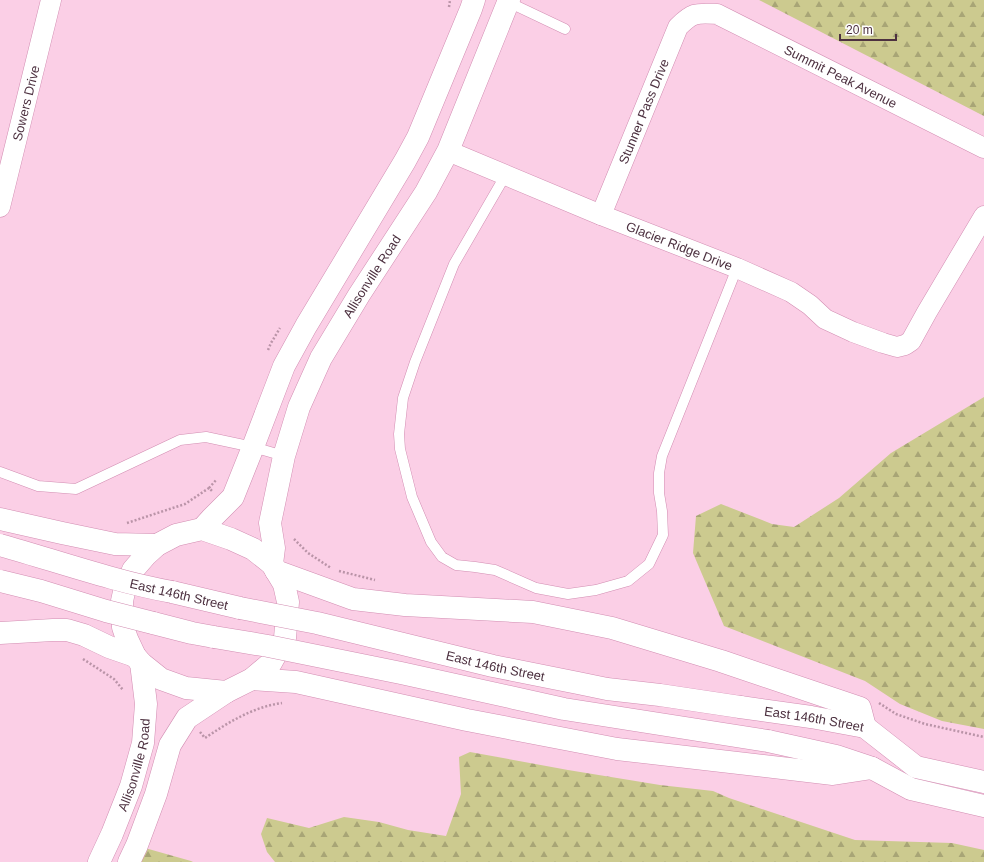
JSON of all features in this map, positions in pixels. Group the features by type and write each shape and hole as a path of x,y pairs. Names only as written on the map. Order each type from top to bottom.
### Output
{"main road":[{"path":"138,660 127,639 123,627 122,601 133,570 146,554 157,545 176,536 202,529 233,497 254,447 284,366 405,162 418,137 474,0"},
{"name":"Allisonville Road","path":"274,567 274,548 270,523 284,456 299,407 321,358 358,295 426,192 448,152 484,64 504,1"},
{"path":"0,519 115,544 157,545"},
{"path":"202,529 231,539 253,549 274,567 353,599 404,605 533,612 612,628 721,661 860,708 865,727"},
{"name":"East 146th Street","path":"0,545 96,574 153,589 317,623 493,666 607,689 660,695 811,717 865,727 916,767 984,782"},
{"path":"129,862 156,794 170,745 187,718 226,692 252,679 271,663 285,638 288,602 284,584 274,567"},
{"name":"East 146th Street","path":"0,581 41,591 106,611 192,633 268,646 564,709 768,741 836,756 872,768 911,789 984,806"},
{"path":"0,633 68,630 84,635 138,660 162,679 186,688 226,692"},
{"name":"Allisonville Road","path":"99,862 131,786 143,743 146,704 138,660"},
{"path":"252,679 296,682 467,720 617,749 833,774 872,768"}],"street":[{"name":"Sowers Drive","path":"0,207 51,0"},
{"name":"Summit Peak Avenue","path":"695,14 717,14 984,148"},
{"name":"Stunner Pass Drive","path":"601,215 678,27 695,14"},
{"name":"Glacier Ridge Drive","path":"448,152 601,215 737,268 792,292 810,305 825,319 853,332 897,347 905,345 911,341 926,312 984,216"}],"lane":[{"path":"504,1 565,29"},
{"path":"505,176 454,264 415,362 403,398 399,434 400,449 412,498 431,542 442,557 456,565 495,570 536,588 568,594 596,590 628,581 649,564 663,535 662,511 659,493 659,473 662,456 737,268"},
{"path":"0,472 38,486 76,489 180,440 206,437 254,447 284,456"}],"path":[{"path":"125,523 185,504"},
{"path":"293,534 294,540 308,553 330,567"},
{"path":"925,724 984,737"}],"green space":[{"path":"759,0 984,0 984,116 978,113"},
{"path":"984,397 984,729 942,721 900,704 865,681 724,626 693,553 696,516 721,504 772,524 794,527 839,498 891,453"},
{"path":"470,752 660,785 713,791 729,798 855,840 952,843 984,850 984,862 275,862 267,852 261,834 267,818 309,828 344,817 379,822 408,830 446,836 461,794 459,757"},
{"path":"145,848 191,861 193,862 138,862"}]}
